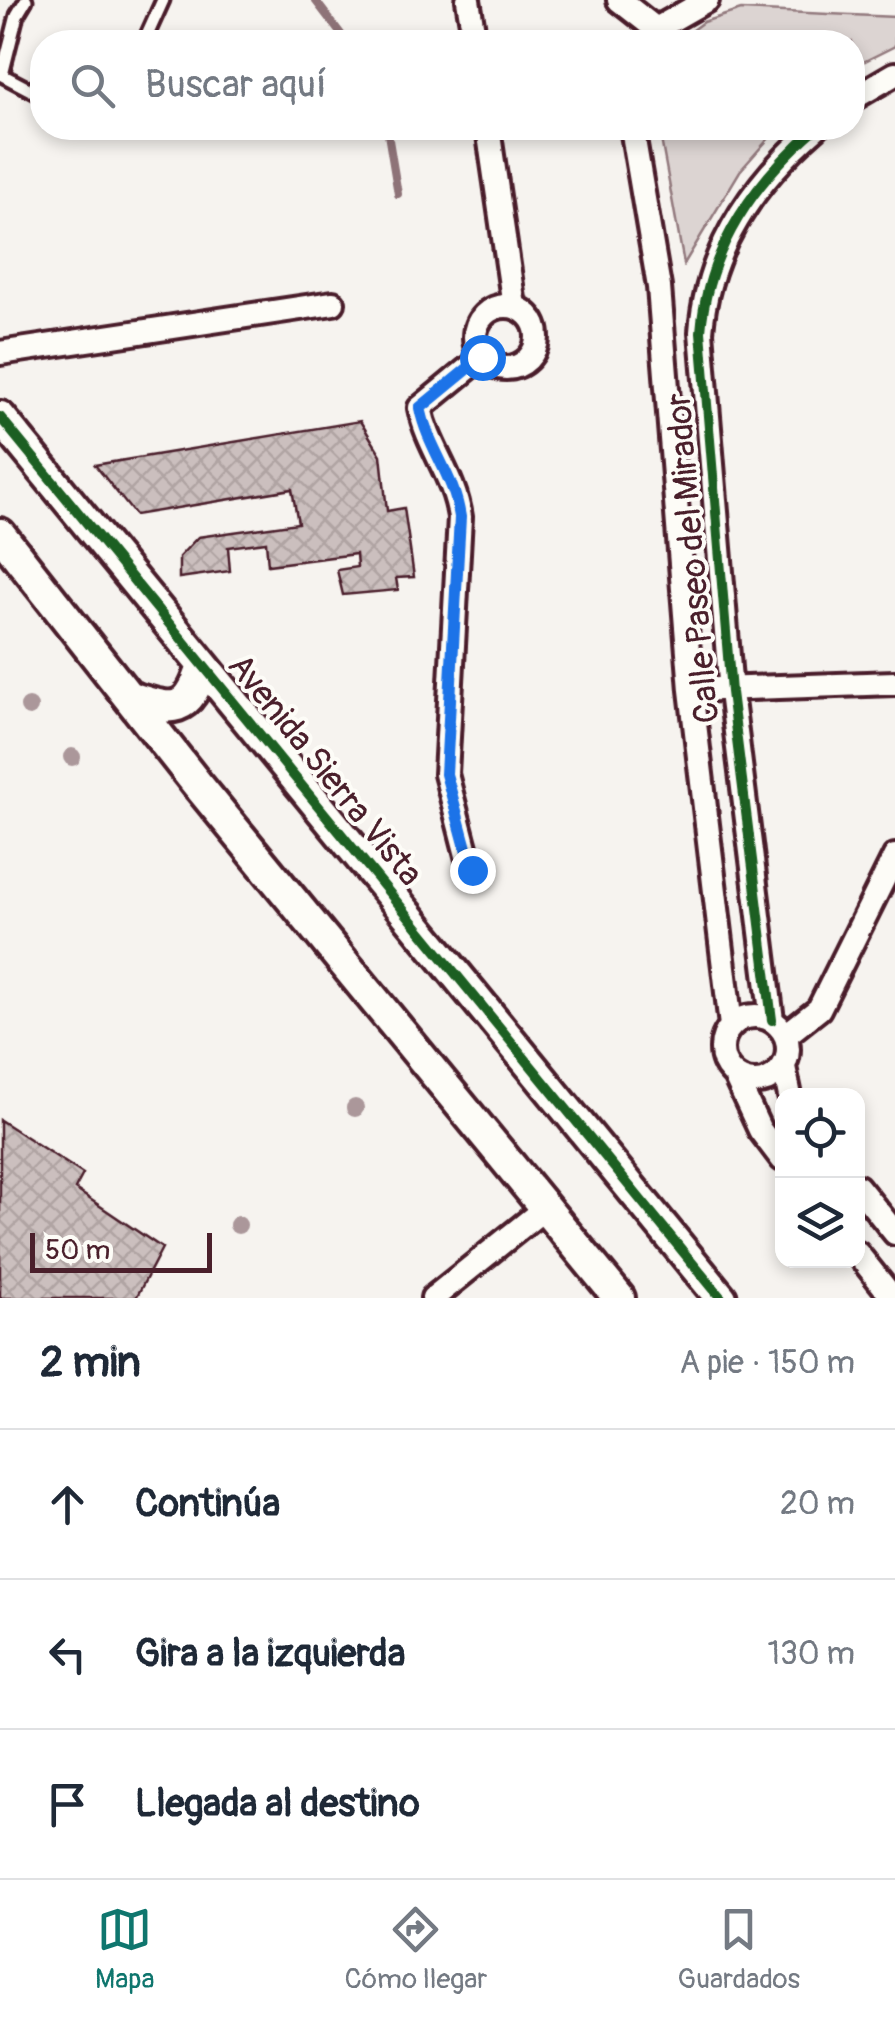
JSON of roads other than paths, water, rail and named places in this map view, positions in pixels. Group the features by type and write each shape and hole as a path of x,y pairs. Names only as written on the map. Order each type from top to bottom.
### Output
{"street":[{"path":"468,0 473,30"},
{"path":"619,0 647,30"},
{"path":"660,30 692,4 707,0"},
{"path":"865,91 895,74"},
{"path":"490,140 514,306"},
{"name":"Calle Paseo del Mirador","path":"634,140 659,287 691,690 731,1026"},
{"name":"Calle Paseo del Mirador","path":"779,1028 731,692 701,332 704,290 724,242 753,194 805,140"},
{"path":"659,287 704,290"},
{"path":"0,353 333,303"},
{"path":"501,306 514,306 531,318 536,328 534,352 511,368 490,364 482,357 474,337 482,316 501,306"},
{"path":"472,870 446,774 460,517 456,486 423,425 420,408 482,357"},
{"name":"Avenida Sierra Vista","path":"0,417 721,1298"},
{"path":"672,453 711,449"},
{"path":"0,534 619,1298"},
{"path":"130,698 166,709 185,704 195,694 204,666"},
{"path":"691,690 731,692 895,682"},
{"path":"775,1150 760,1130 735,1076 722,1058 724,1035 731,1026 750,1016 779,1028 819,1009 895,856"},
{"path":"779,1028 788,1088"},
{"path":"735,1076 756,1082 767,1080 784,1067"},
{"path":"865,1196 895,1234"},
{"path":"433,1298 544,1208"},
{"path":"865,1263 893,1298"}],"lane":[{"path":"26,0 16,15 2,76 30,90"},
{"path":"149,30 163,0"}],"waterway":[{"path":"315,0 338,30"},
{"path":"389,140 398,194"}]}
